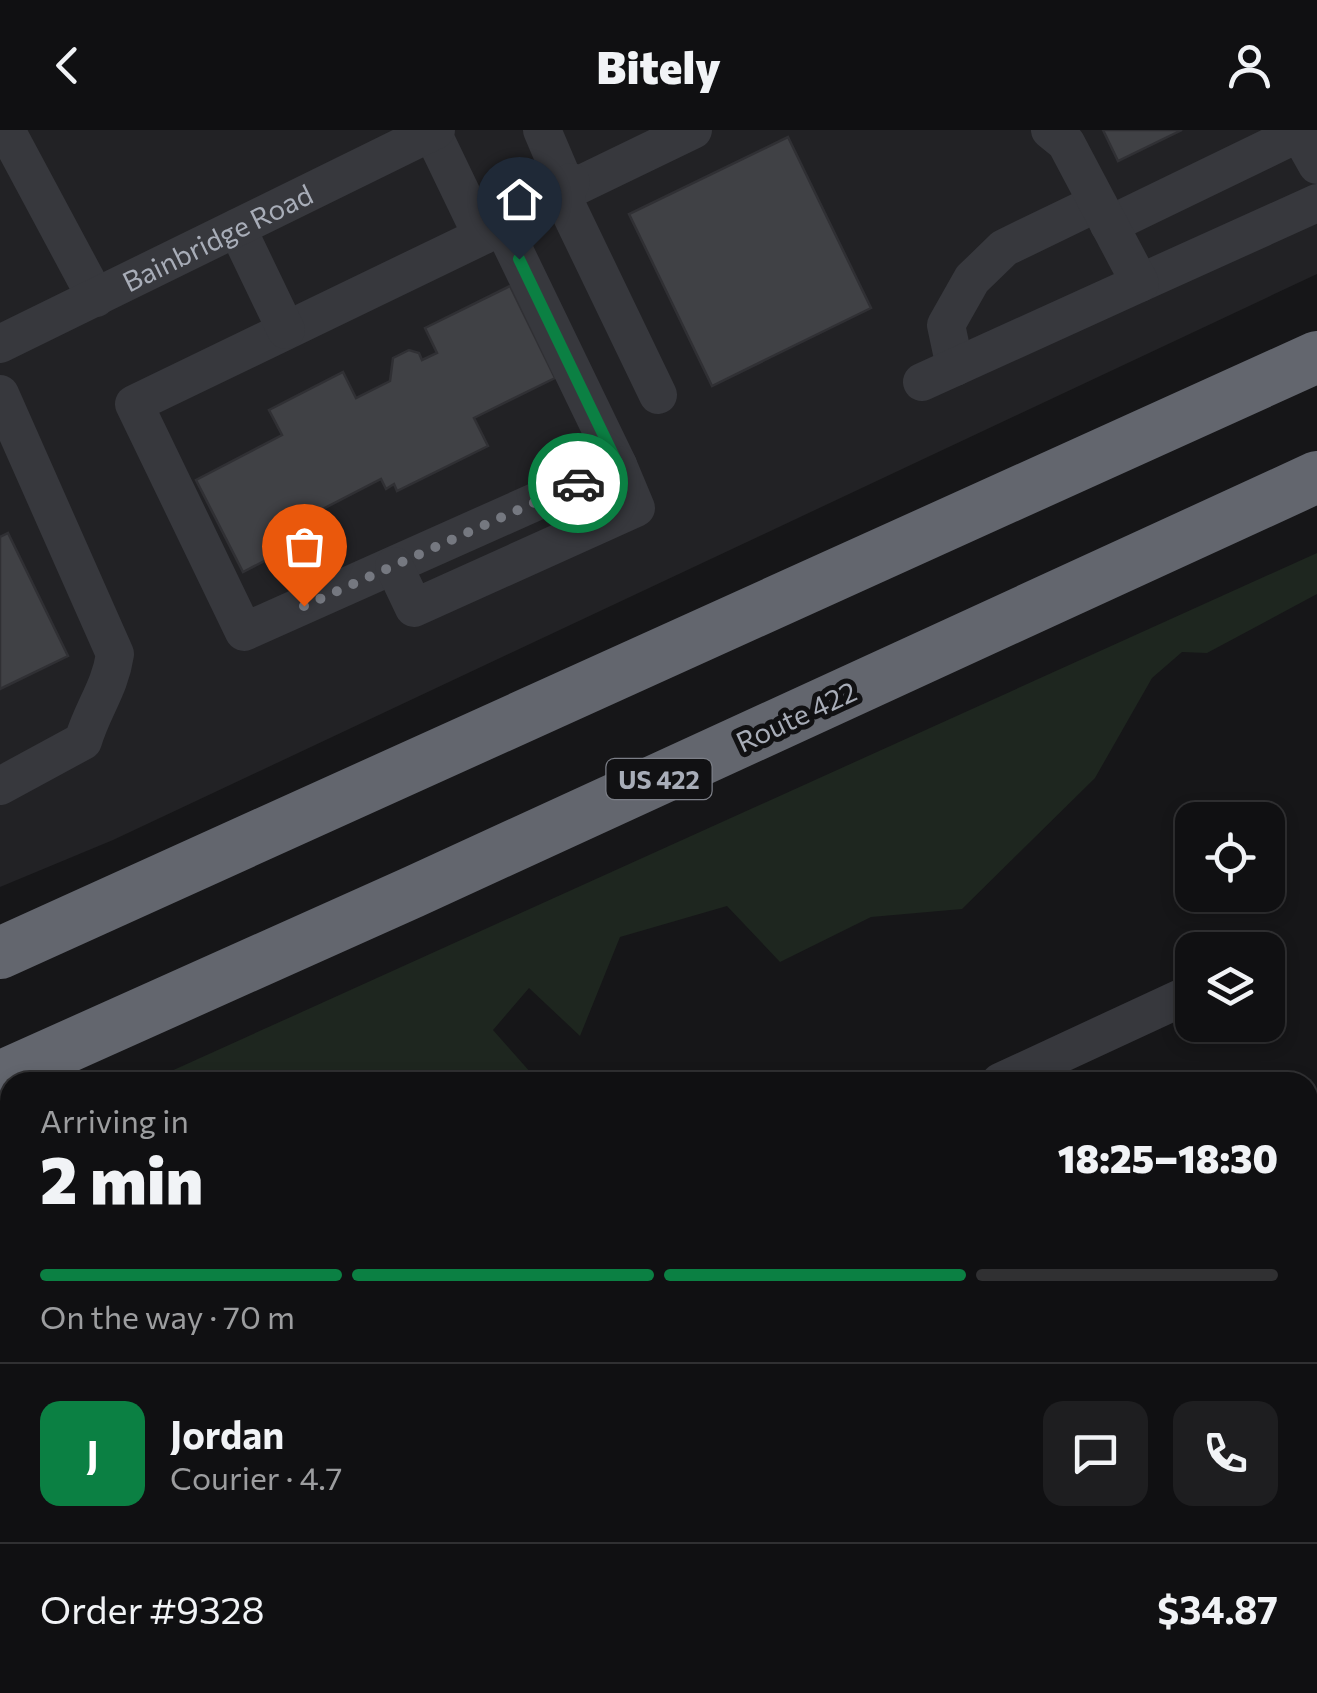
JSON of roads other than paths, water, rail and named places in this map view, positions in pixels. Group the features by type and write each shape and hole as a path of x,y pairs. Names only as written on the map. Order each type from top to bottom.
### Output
{"highway":[{"path":"0,953 1317,357"},
{"name":"Route 422","path":"11,1072 1317,476"}],"street":[{"path":"6,130 96,298"},
{"path":"542,130 562,176 577,186 693,130"},
{"path":"1050,130 1066,144 1140,283"},
{"path":"433,131 482,236"},
{"name":"Bainbridge Road","path":"2,338 96,298 433,131"},
{"path":"1317,165 1300,133 1103,214 1004,248 972,279 946,325 939,374 1317,203"},
{"path":"571,182 566,193 567,206 658,395"},
{"path":"502,225 618,465 244,632 134,404 482,236 502,225"},
{"path":"237,228 286,330"},
{"path":"0,394 14,464 115,654 110,683 92,712 83,741 0,786"},
{"path":"1022,1072 1175,1001"}]}
